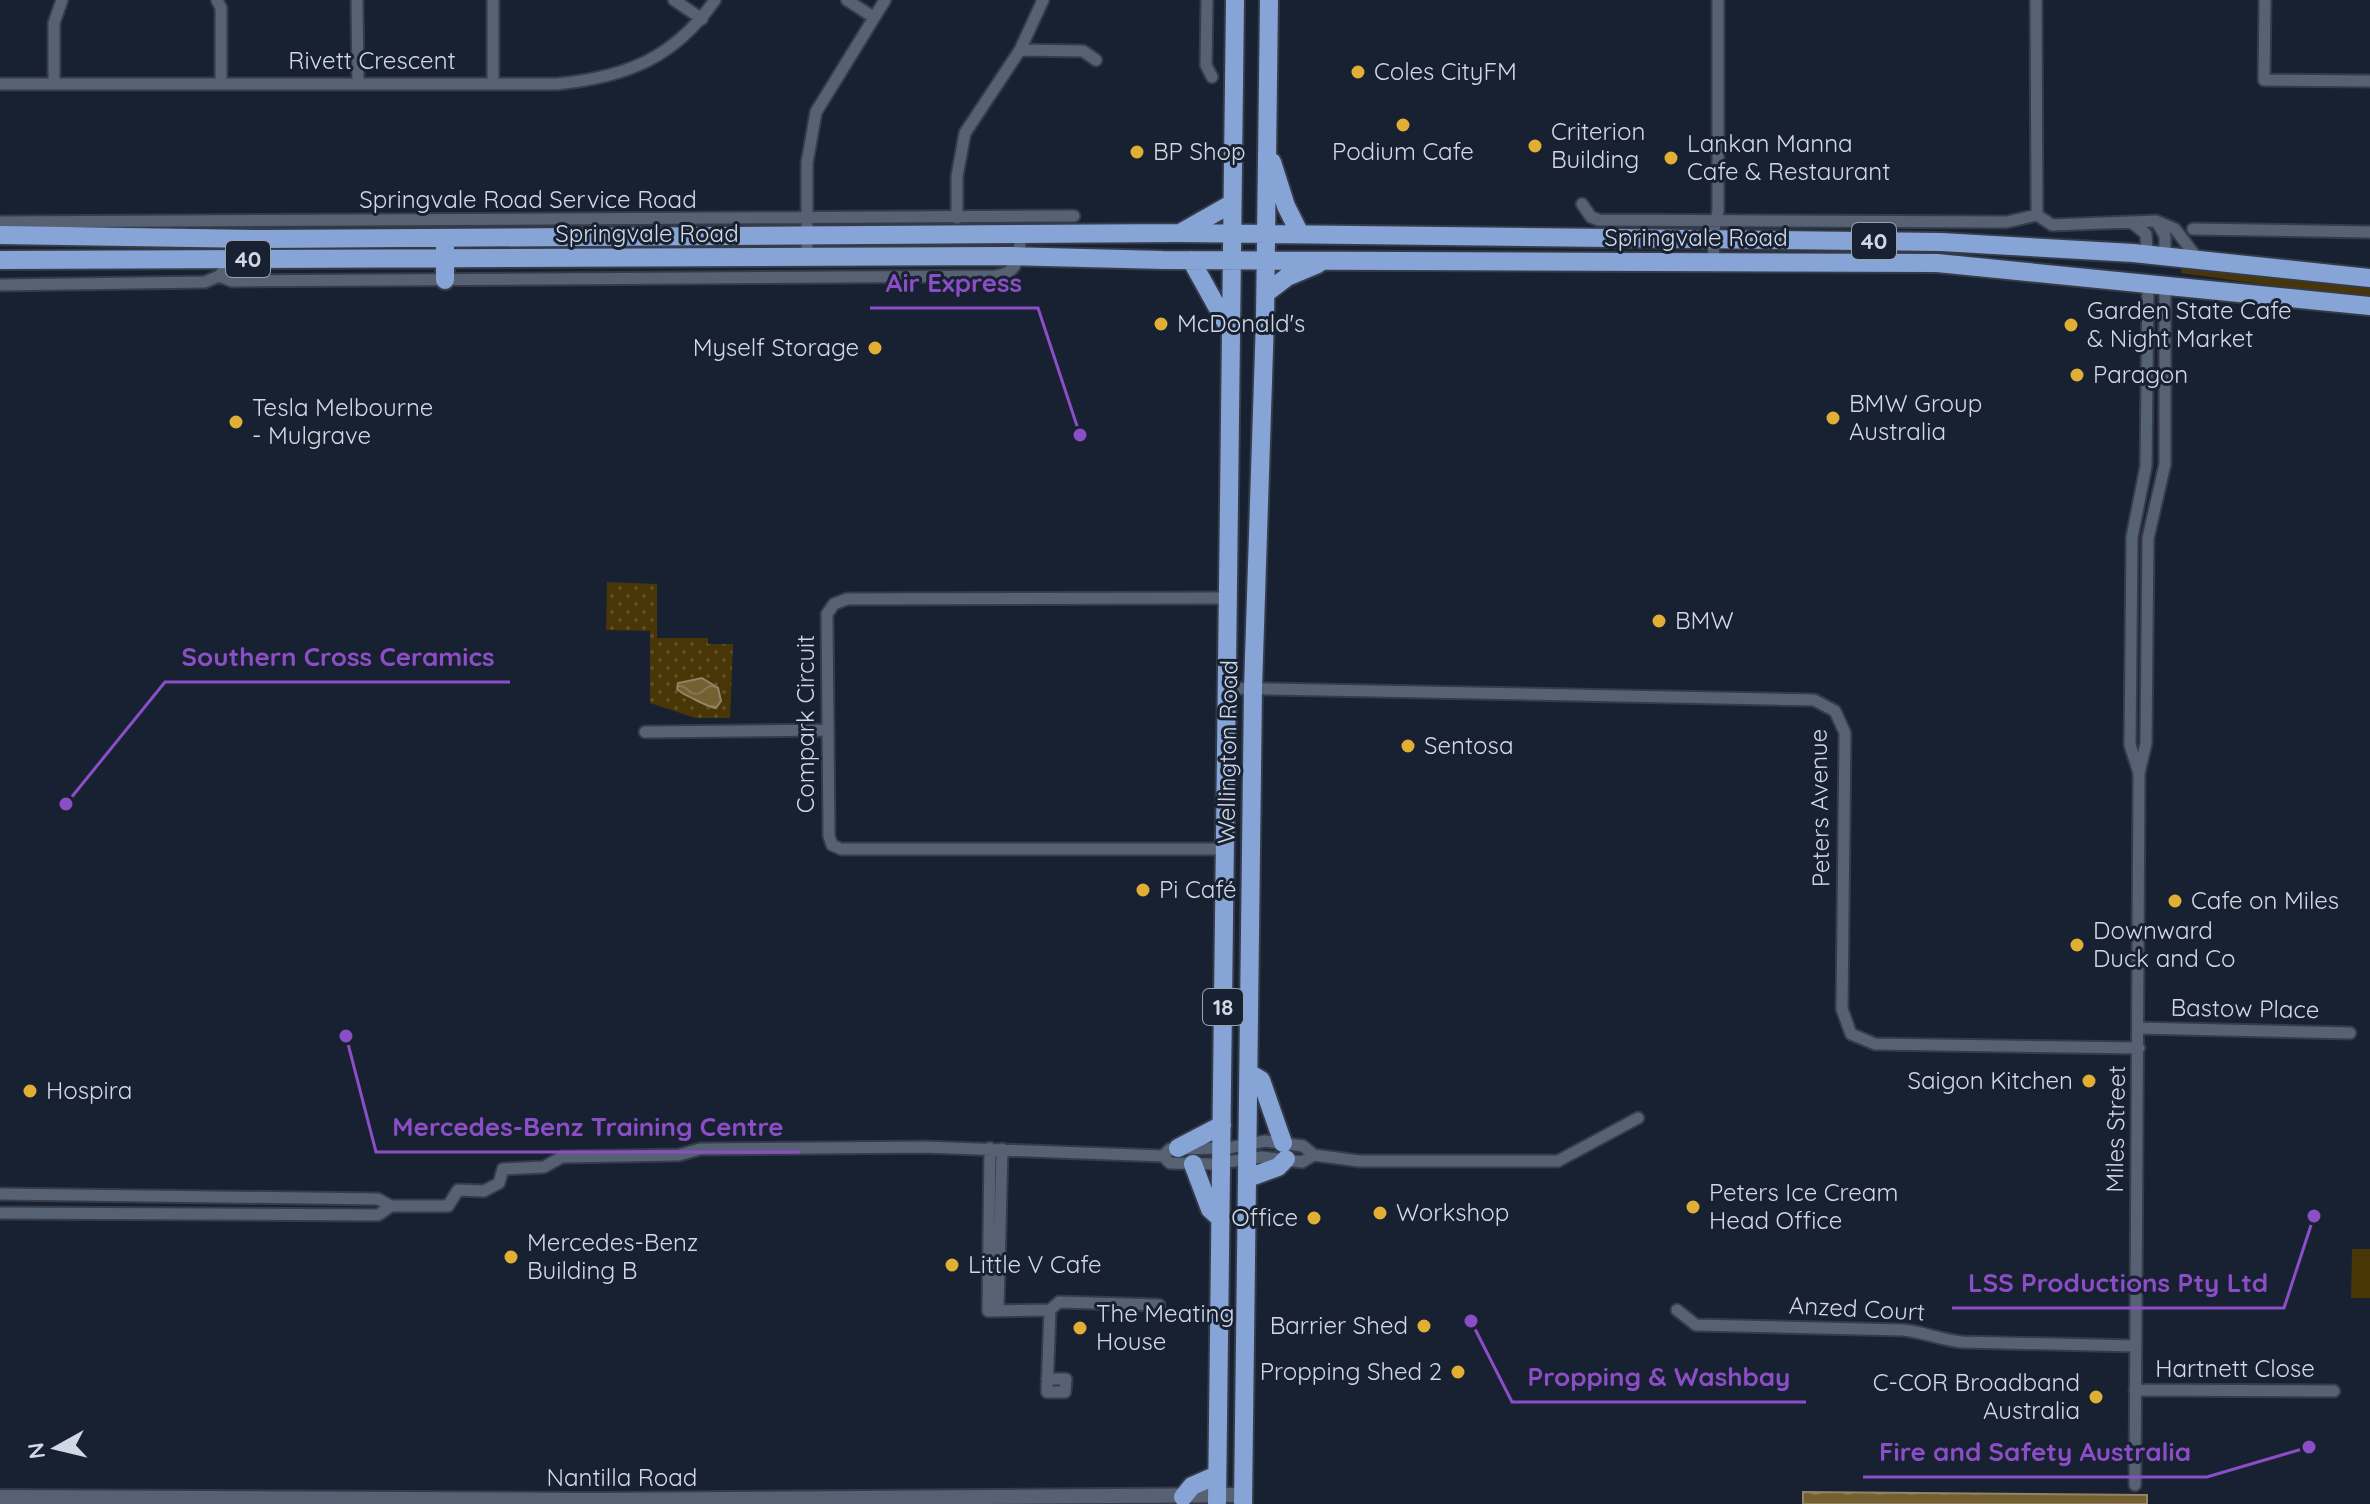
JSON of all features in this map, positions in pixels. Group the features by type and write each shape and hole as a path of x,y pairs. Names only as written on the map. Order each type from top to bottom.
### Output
{"highway":[{"name":"Wellington Road","path":"1217,1500 1235,0"},
{"name":"Wellington Road","path":"1243,1500 1253,688 1266,293 1269,0"},
{"path":"1267,148 1286,206 1300,234"},
{"path":"1180,233 1231,204"},
{"name":"Springvale Road","path":"0,235 185,231 445,238 532,229 807,228 1020,235 1180,233 1990,243 2156,255 2370,278"},
{"path":"185,231 186,259"},
{"path":"445,238 445,280"},
{"path":"2156,255 2156,284"},
{"name":"Springvale Road","path":"0,260 1020,256 1974,265 2370,306"},
{"path":"1191,260 1214,295 1229,329"},
{"path":"1266,293 1287,277 1324,261"},
{"path":"1248,1178 1278,1167 1284,1151 1261,1080 1249,1073"},
{"path":"1171,1152 1222,1125"},
{"path":"1193,1164 1210,1209 1221,1219"},
{"path":"1191,1499 1192,1486 1217,1475"}],"street":[{"path":"54,84 54,23 62,0"},
{"path":"217,0 221,8 221,82"},
{"path":"357,0 358,83"},
{"path":"493,0 493,82"},
{"path":"674,0 702,19"},
{"name":"Rivett Crescent","path":"0,84 557,84 599,80 669,50 702,19 715,0"},
{"path":"847,0 873,17"},
{"path":"807,257 807,163 816,112 885,0"},
{"path":"957,218 957,176 965,133 1020,50 1043,0"},
{"path":"1207,0 1206,65 1212,77"},
{"path":"1714,262 1718,0"},
{"path":"2036,0 2037,215"},
{"path":"2265,0 2264,80 2370,81"},
{"path":"1020,50 1083,51 1096,60"},
{"name":"Springvale Road","path":"1582,204 1591,217 1599,220 2007,222 2037,215 2052,225 2156,221"},
{"path":"807,228 957,218 1074,216"},
{"path":"1056,217 1068,235"},
{"path":"2156,221 2165,236 2156,255"},
{"path":"2156,221 2175,229 2198,259"},
{"name":"Springvale Road Service Road","path":"0,222 185,231 532,229"},
{"path":"2130,222 2146,234 2156,255"},
{"path":"2193,229 2370,232"},
{"path":"219,276 232,281 995,276 1015,268 1020,256 1020,235"},
{"path":"0,285 205,282 219,276 233,259"},
{"path":"274,259 290,280"},
{"path":"33,260 50,284"},
{"name":"Miles Street","path":"2139,773 2130,745 2132,537 2146,466 2147,358 2156,284"},
{"name":"Miles Street","path":"2135,1485 2139,773 2146,743 2148,538 2165,464 2165,359 2156,284"},
{"path":"2147,358 2165,359"},
{"path":"2132,537 2148,538"},
{"name":"Compark Circuit","path":"1225,849 841,849 832,845 829,836 827,614 834,604 847,599 1227,598"},
{"path":"2131,606 2147,606"},
{"path":"2130,681 2147,681"},
{"name":"Peters Avenue","path":"1227,688 1814,700 1835,711 1843,722 1842,1009 1851,1034 1875,1044 2139,1048"},
{"path":"1722,698 1722,712"},
{"path":"645,732 827,730"},
{"name":"Bastow Place","path":"2138,1028 2350,1033"},
{"path":"1171,1152 1170,1163 1193,1164 1249,1150 1284,1151 1303,1146 1314,1155 1400,1163 1558,1161 1638,1118"},
{"path":"0,1194 378,1199 391,1206 448,1206 458,1190 484,1191 499,1183 503,1169 544,1167 562,1157 679,1155 700,1149 996,1148 1222,1156"},
{"path":"996,1148 998,1310 1050,1310 1059,1302 1159,1305"},
{"path":"80,1197 80,1214"},
{"path":"206,1197 206,1214"},
{"path":"281,1198 281,1214"},
{"path":"0,1213 378,1215 391,1206"},
{"path":"1047,1379 1050,1310"},
{"name":"Anzed Court","path":"1677,1310 1696,1325 1903,1330 1932,1332 1946,1340 1962,1342 2135,1346"},
{"name":"Hartnett Close","path":"2135,1390 2334,1391"},
{"name":"Nantilla Road","path":"0,1497 142,1501 1243,1500"}],"shaded area":[{"path":"2182,268 2370,289 2370,299 2181,273"},
{"path":"607,582 657,584 657,638 708,638 708,644 733,644 730,718 695,718 650,703 650,631 606,630"},
{"path":"2352,1249 2370,1249 2370,1298 2351,1298"}],"water":[{"path":"702,678 718,688 721,701 716,708 677,689 678,683"},
{"path":"1803,1492 2147,1495 2147,1504 1803,1504"}],"place":[{"name":"Coles CityFM","path":"1358,72"},
{"name":"Podium Cafe","path":"1403,125"},
{"name":"Criterion Building","path":"1535,146"},
{"name":"BP Shop","path":"1137,152"},
{"name":"Lankan Manna Cafe & Restaurant","path":"1671,158"},
{"name":"McDonald's","path":"1161,324"},
{"name":"Garden State Cafe & Night Market","path":"2071,325"},
{"name":"Myself Storage","path":"875,348"},
{"name":"Paragon","path":"2077,375"},
{"name":"BMW Group Australia","path":"1833,418"},
{"name":"Tesla Melbourne - Mulgrave","path":"236,422"},
{"name":"Air Express","path":"1080,435"},
{"name":"BMW","path":"1659,621"},
{"name":"Sentosa","path":"1408,746"},
{"name":"Southern Cross Ceramics","path":"66,804"},
{"name":"Pi Café","path":"1143,890"},
{"name":"Cafe on Miles","path":"2175,901"},
{"name":"Downward Duck and Co","path":"2077,945"},
{"name":"Mercedes-Benz Training Centre","path":"346,1036"},
{"name":"Saigon Kitchen","path":"2089,1081"},
{"name":"Hospira","path":"30,1091"},
{"name":"Peters Ice Cream Head Office","path":"1693,1207"},
{"name":"Workshop","path":"1380,1213"},
{"name":"LSS Productions Pty Ltd","path":"2314,1216"},
{"name":"Office","path":"1314,1218"},
{"name":"Mercedes-Benz Building B","path":"511,1257"},
{"name":"Little V Cafe","path":"952,1265"},
{"name":"Propping & Washbay","path":"1471,1321"},
{"name":"Barrier Shed","path":"1424,1326"},
{"name":"The Meating House","path":"1080,1328"},
{"name":"Propping Shed 2","path":"1458,1372"},
{"name":"C-COR Broadband Australia","path":"2096,1397"},
{"name":"Fire and Safety Australia","path":"2309,1447"}]}
